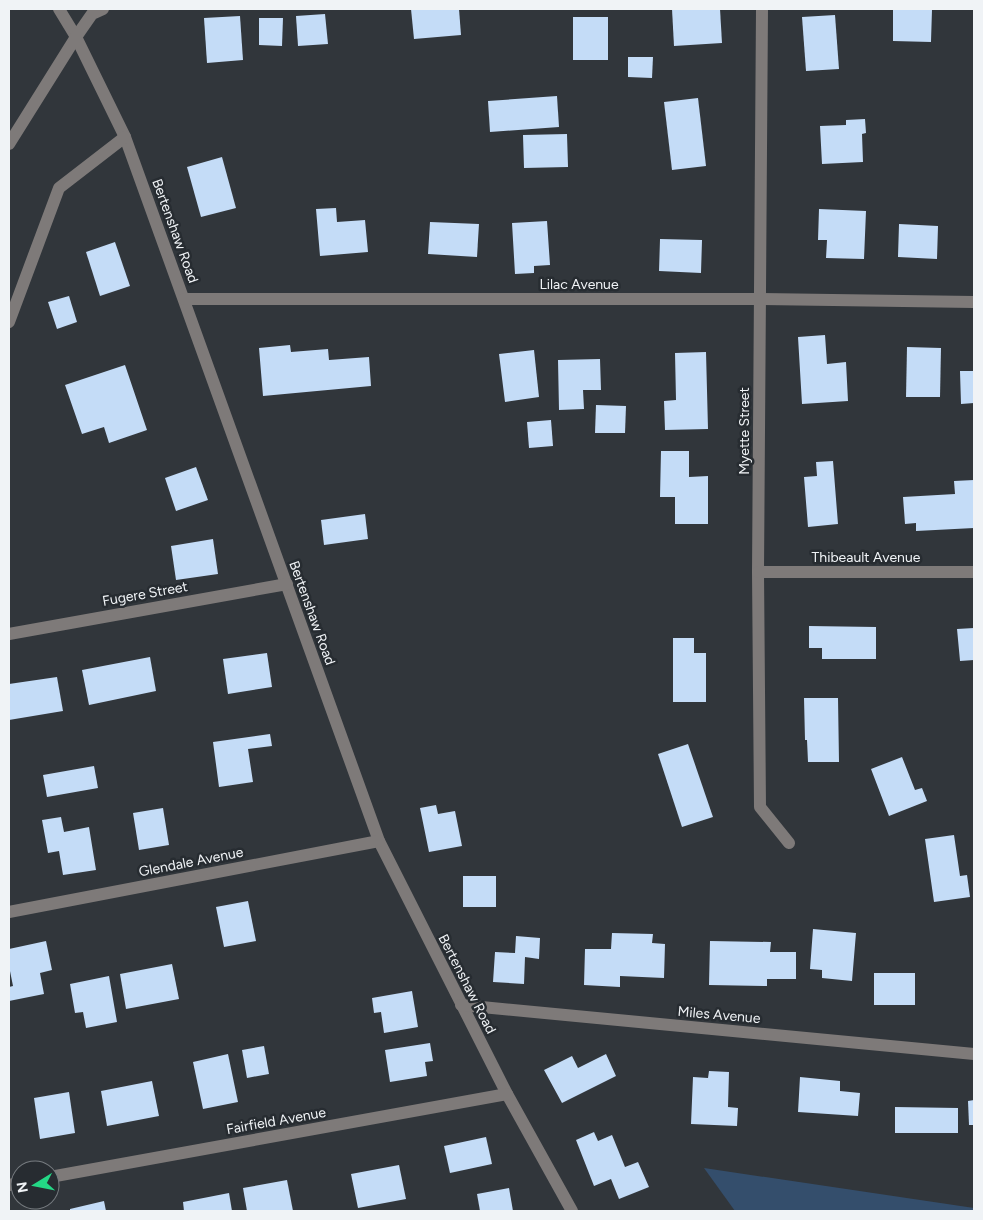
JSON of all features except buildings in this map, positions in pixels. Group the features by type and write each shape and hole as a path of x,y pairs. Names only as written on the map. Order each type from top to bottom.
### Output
{"street":[{"name":"Bertenshaw Road","path":"59,9 76,37 125,137 379,841 506,1094 572,1211"},
{"name":"Myette Street","path":"762,9 758,572 760,807 789,843"},
{"path":"9,144 76,37 96,10"},
{"path":"9,322 59,188 125,137"},
{"name":"Lilac Avenue","path":"184,299 760,298 974,302"},
{"name":"Thibeault Avenue","path":"758,572 974,572"},
{"name":"Fugere Street","path":"9,634 286,584"},
{"name":"Glendale Avenue","path":"9,912 379,841"},
{"name":"Miles Avenue","path":"461,1005 974,1054"},
{"name":"Fairfield Avenue","path":"60,1175 506,1094"}],"shaded area":[{"path":"704,1168 974,1208 974,1211 735,1211"}]}
